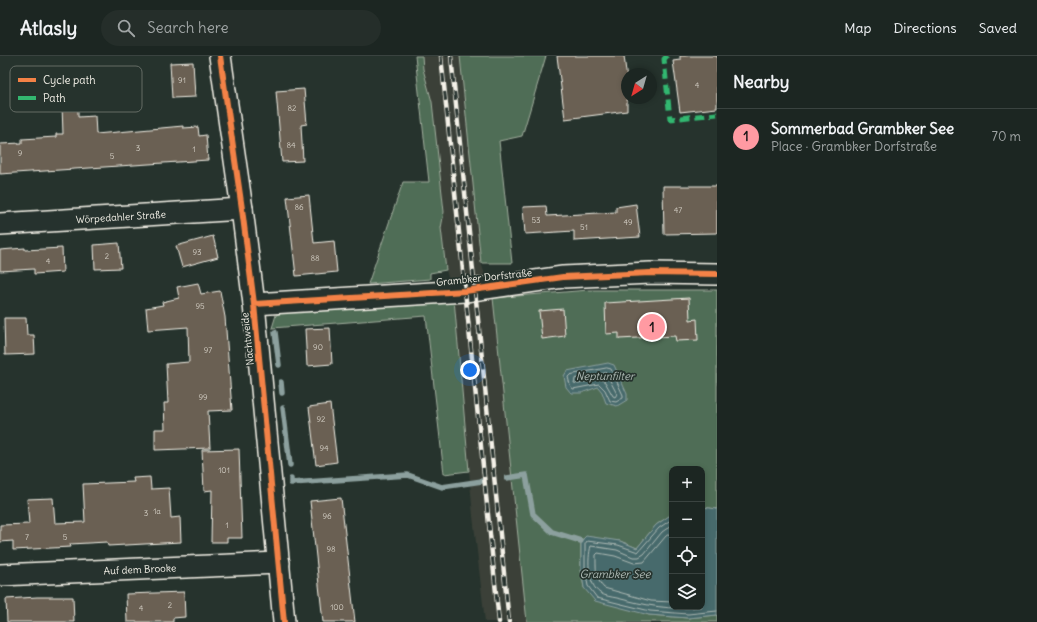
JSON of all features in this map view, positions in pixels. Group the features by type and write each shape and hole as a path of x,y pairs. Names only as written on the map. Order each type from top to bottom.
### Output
{"street":[{"name":"Nachtweide","path":"220,56 254,304 284,622"},
{"name":"Wörpedahler Straße","path":"0,224 242,209"},
{"name":"Grambker Dorfstraße","path":"254,304 465,291 563,278 650,273 717,274"},
{"name":"Auf dem Brooke","path":"0,575 279,563"}],"shaded area":[{"path":"422,56 460,56 481,263 493,298 527,622 485,622 473,516 454,299 446,270 441,228 444,212 432,102 423,69"}],"green space":[{"path":"415,56 422,56 423,69 432,102 444,212 441,228 446,270 430,273 430,279 368,284 403,182 429,182"},
{"path":"460,56 546,56 522,136 499,141 512,263 481,263"},
{"path":"589,290 717,290 717,509 705,507 705,466 669,466 669,516 656,525 637,548 620,541 581,541 581,569 584,588 649,615 688,618 717,615 717,622 527,622 493,298"},
{"path":"454,299 469,471 444,474 426,316 272,328 276,315 292,308"}],"water":[{"name":"Neptunfilter","path":"608,363 614,365 627,394 627,400 617,406 606,403 602,392 598,387 581,393 571,393 566,387 564,376 567,371"},
{"name":"Grambker See","path":"705,507 717,509 717,615 688,618 649,615 595,601 584,588 581,569 581,541 586,536 620,541 637,548 656,525 669,516 669,610 705,610"}],"building":[{"path":"557,56 624,56 626,68 621,68 621,104 627,104 627,111 565,119"},
{"path":"680,56 717,56 717,108 680,112 673,61 680,60"},
{"path":"193,62 195,97 172,98 170,63"},
{"path":"304,89 307,124 301,125 303,161 282,162 276,91"},
{"path":"62,112 78,112 78,117 95,116 96,134 183,126 183,128 198,127 199,136 206,135 208,160 0,174 0,144 22,143 22,139 56,137 56,134 63,134"},
{"path":"663,186 717,186 717,233 664,234"},
{"path":"309,195 314,243 334,241 337,272 296,276 287,197"},
{"path":"636,204 640,237 574,241 574,231 525,234 523,207 546,206 547,216 616,212 616,207"},
{"path":"213,236 218,257 182,267 176,246"},
{"path":"119,243 121,268 95,269 94,245"},
{"path":"25,248 25,250 62,248 63,272 34,274 34,269 0,271 0,250"},
{"path":"198,283 201,294 220,291 225,317 232,410 208,411 210,448 155,450 155,429 165,429 164,403 168,403 166,364 189,362 188,327 148,330 146,308 163,305 162,302 179,298 177,287"},
{"path":"689,298 690,320 697,319 698,340 676,341 675,336 619,339 619,333 606,334 605,303"},
{"path":"563,309 565,336 542,339 539,311"},
{"path":"4,318 26,318 27,335 34,335 35,354 5,355"},
{"path":"330,328 332,364 307,366 305,329"},
{"path":"330,404 337,462 316,465 309,407"},
{"path":"239,449 242,538 227,538 227,542 211,542 212,490 204,491 202,450"},
{"path":"150,477 151,489 169,488 171,518 180,517 181,542 108,546 107,542 70,544 71,547 13,550 13,541 0,542 0,525 29,524 27,499 53,498 55,523 85,522 83,484 134,482 133,478"},
{"path":"341,498 355,622 323,622 310,501"},
{"path":"184,592 185,617 173,618 173,622 127,622 126,594"},
{"path":"73,597 74,622 7,622 6,599"}],"waterway":[{"path":"275,332 279,365"},
{"path":"281,382 282,393"},
{"path":"283,408 290,465"},
{"path":"291,479 291,483 408,475 442,487 482,481"},
{"path":"507,478 526,475 533,514 552,532 581,541"}],"railway":[{"path":"441,56 499,622"},
{"path":"451,56 509,622"}],"marked path":[{"path":"667,56 664,59 670,119 717,114"}],"cycle path":[{"path":"220,56 254,304 284,622"},
{"path":"254,304 465,291 563,277 650,273 717,274"}],"place":[{"name":"Sommerbad Grambker See","path":"652,327"}]}
